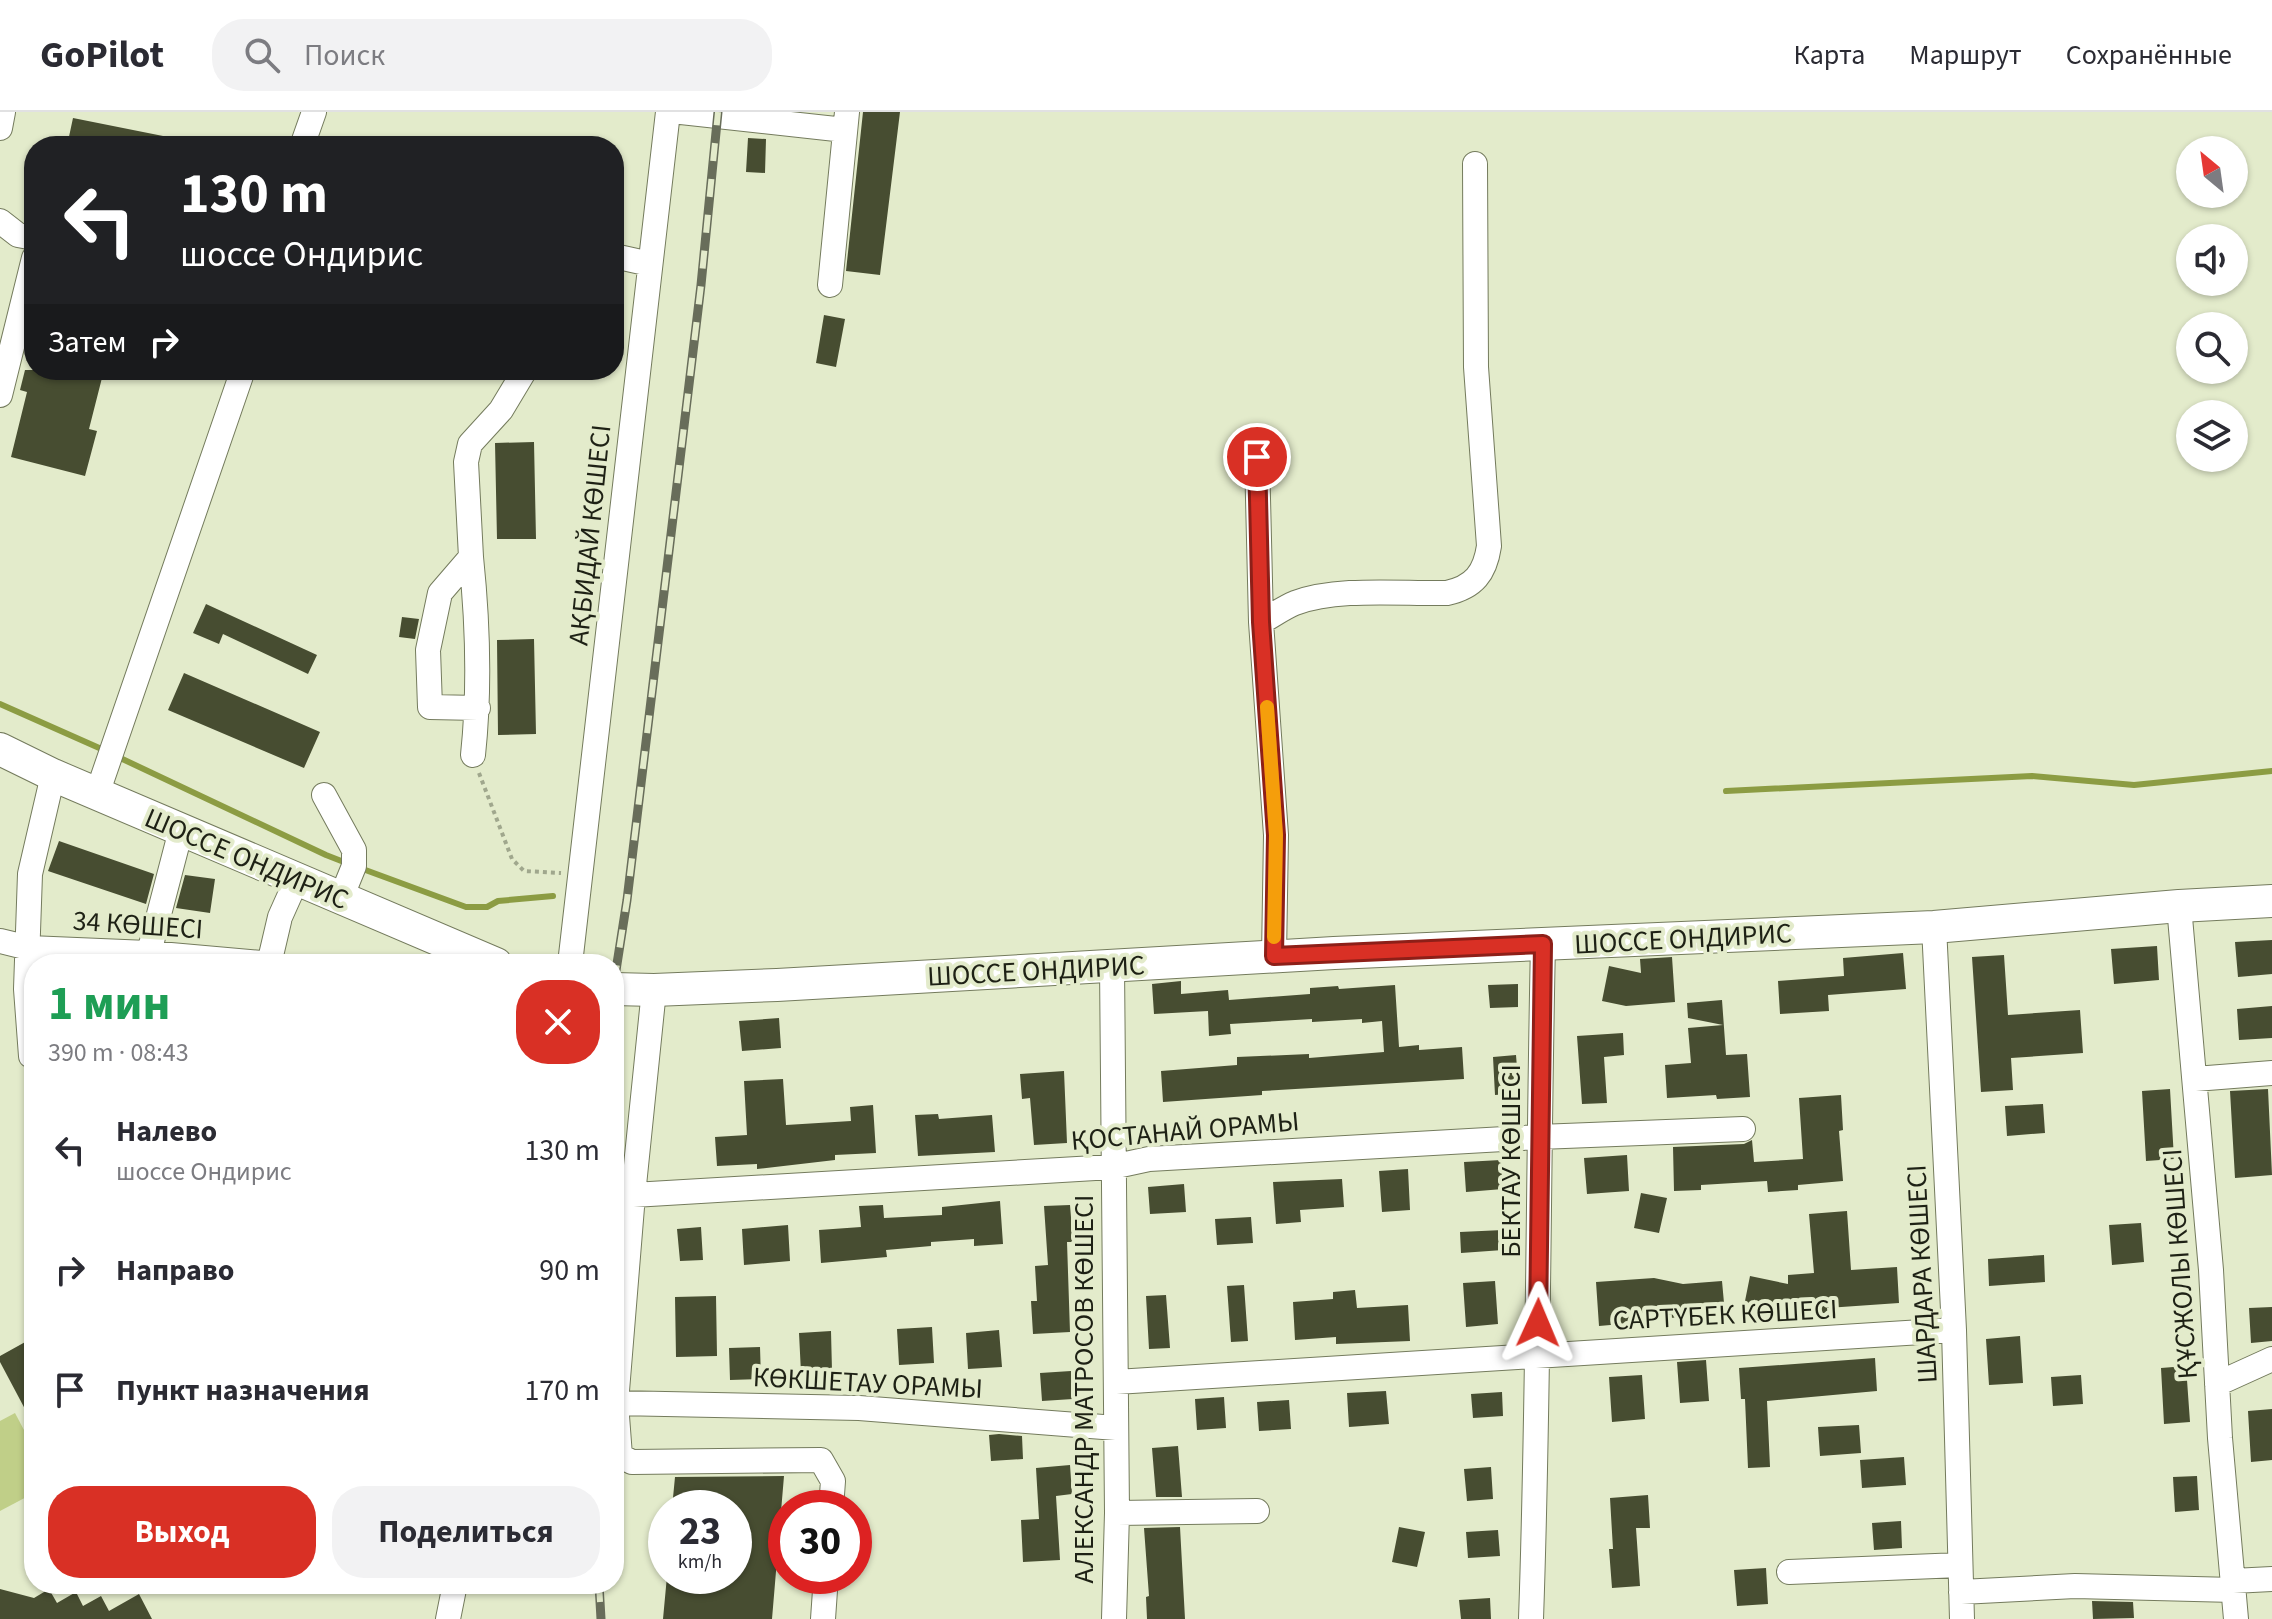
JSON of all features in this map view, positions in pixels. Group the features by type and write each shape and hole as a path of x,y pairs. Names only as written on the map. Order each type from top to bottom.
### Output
{"main road":[{"name":"ШОССЕ ОНДИРИС","path":"0,749 53,775 473,954"},
{"name":"ШОССЕ ОНДИРИС","path":"624,989 1934,927 2272,901"}],"street":[{"path":"0,128 3,112"},
{"path":"306,136 314,112"},
{"name":"АҚБИДАЙ КӨШЕСІ","path":"571,954 668,112"},
{"path":"681,112 846,121 830,285"},
{"path":"1261,622 1295,603 1342,594 1447,593 1462,589 1476,580 1486,565 1489,546 1476,367 1475,164"},
{"path":"0,221 24,236"},
{"path":"624,258 650,264"},
{"path":"0,395 24,298"},
{"path":"97,794 240,380"},
{"path":"473,755 478,708 477,616 466,462 470,444 501,410 519,380"},
{"path":"1257,457 1261,622 1276,835 1274,956"},
{"path":"471,557 440,593 428,650 430,707 478,708"},
{"path":"29,954 30,874 53,775"},
{"path":"324,795 354,850 354,866 341,898"},
{"path":"148,954 181,830"},
{"path":"272,954 280,917 297,879"},
{"name":"ҚҰСЖОЛЫ КӨШЕСІ","path":"2179,906 2236,1619"},
{"name":"ШАРДАРА КӨШЕСІ","path":"1934,927 1954,1330 1962,1619"},
{"name":"34 КӨШЕСІ","path":"0,941 29,948 100,954"},
{"name":"БЕКТАУ КӨШЕСІ","path":"1531,1619 1543,944"},
{"name":"АЛЕКСАНДР МАТРОСОВ КӨШЕСІ","path":"1112,966 1117,1513 1114,1619"},
{"path":"624,1305 654,990"},
{"path":"2195,1079 2272,1073"},
{"name":"ҚОСТАНАЙ ОРАМЫ","path":"633,1195 1112,1167 1149,1159 1743,1129"},
{"name":"САРТҮБЕК КӨШЕСІ","path":"1116,1382 1954,1330"},
{"path":"2217,1384 2272,1359"},
{"name":"КӨКШЕТАУ ОРАМЫ","path":"624,1403 859,1408 1116,1428"},
{"path":"624,1458 632,1462 821,1460 833,1481 832,1490"},
{"path":"1117,1513 1257,1511"},
{"path":"1789,1572 1960,1565"},
{"path":"1961,1592 2075,1586 2234,1585 2272,1579"},
{"path":"448,1619 453,1594"},
{"path":"823,1619 825,1594"}],"path":[{"path":"473,755 512,859 524,871 581,875"}],"green space":[{"path":"15,1413 24,1430 24,1498 0,1511 0,1421"}],"building":[{"path":"863,112 900,112 880,275 846,271"},
{"path":"73,118 163,136 69,136"},
{"path":"748,138 766,139 765,173 746,172"},
{"path":"824,315 845,319 836,367 816,363"},
{"path":"24,374 24,380 101,380 89,429 97,431 85,476 11,457 27,392 20,390"},
{"path":"534,442 536,539 497,539 495,443"},
{"path":"206,604 317,655 308,674 223,634 219,644 193,633"},
{"path":"402,617 419,619 415,639 399,637"},
{"path":"534,639 536,734 498,735 497,640"},
{"path":"184,673 320,732 304,768 168,710"},
{"path":"59,841 154,874 146,904 48,871"},
{"path":"185,875 215,879 210,913 176,908"},
{"path":"2272,940 2272,974 2238,977 2235,942"},
{"path":"2157,946 2159,980 2114,984 2111,949"},
{"path":"1903,953 1906,989 1828,995 1829,1011 1780,1014 1778,981 1844,976 1843,958"},
{"path":"2004,955 2008,1015 2080,1010 2083,1053 2011,1058 2013,1090 1981,1092 1972,957"},
{"path":"1672,957 1675,1002 1626,1006 1602,1001 1609,966 1641,973 1640,959"},
{"path":"1181,981 1181,994 1228,990 1229,1000 1310,994 1310,988 1395,985 1399,1047 1419,1045 1419,1050 1462,1047 1464,1079 1262,1091 1262,1095 1163,1102 1161,1071 1237,1065 1237,1057 1309,1054 1309,1058 1384,1052 1382,1021 1362,1023 1362,1019 1230,1024 1231,1034 1209,1036 1208,1011 1154,1014 1152,984"},
{"path":"1518,984 1518,1007 1490,1008 1488,985"},
{"path":"1722,1000 1726,1055 1747,1054 1750,1097 1717,1099 1716,1095 1667,1098 1665,1065 1691,1063 1688,1028 1723,1025 1688,1018 1687,1003"},
{"path":"2272,1006 2272,1038 2239,1040 2237,1009"},
{"path":"779,1018 781,1048 742,1051 739,1021"},
{"path":"1623,1033 1624,1055 1604,1057 1607,1103 1582,1104 1577,1036"},
{"path":"1516,1055 1519,1093 1495,1095 1493,1057"},
{"path":"1064,1071 1067,1143 1034,1145 1030,1098 1022,1099 1020,1074"},
{"path":"783,1079 786,1125 851,1121 850,1107 873,1105 876,1153 835,1155 835,1160 757,1169 757,1164 717,1166 715,1137 747,1135 744,1081"},
{"path":"2170,1089 2174,1159 2146,1161 2142,1091"},
{"path":"2268,1089 2272,1175 2235,1178 2230,1091"},
{"path":"1841,1095 1843,1130 1839,1131 1843,1181 1798,1185 1798,1190 1768,1192 1767,1181 1701,1185 1701,1190 1674,1191 1673,1147 1744,1144 1752,1140 1754,1162 1803,1159 1799,1098"},
{"path":"2043,1104 2045,1133 2007,1136 2005,1106"},
{"path":"938,1114 939,1119 992,1115 995,1152 918,1156 915,1115"},
{"path":"1627,1155 1629,1191 1587,1194 1584,1158"},
{"path":"1501,1160 1503,1189 1466,1192 1464,1162"},
{"path":"1408,1169 1410,1210 1382,1212 1379,1171"},
{"path":"1342,1179 1344,1207 1300,1210 1301,1222 1276,1224 1273,1182"},
{"path":"1184,1184 1186,1212 1150,1214 1148,1187"},
{"path":"1641,1193 1667,1198 1659,1233 1634,1228"},
{"path":"1000,1201 1003,1244 974,1246 974,1239 931,1242 931,1246 886,1250 887,1257 821,1263 819,1230 861,1227 859,1206 883,1205 884,1218 942,1215 942,1207"},
{"path":"1070,1205 1073,1242 1067,1242 1070,1332 1033,1334 1031,1301 1037,1301 1035,1266 1048,1265 1044,1206"},
{"path":"1847,1211 1851,1270 1897,1267 1899,1303 1827,1308 1828,1319 1794,1322 1743,1311 1750,1276 1788,1284 1788,1275 1814,1273 1809,1214"},
{"path":"1251,1217 1253,1243 1217,1245 1215,1219"},
{"path":"2141,1223 2144,1262 2112,1265 2109,1225"},
{"path":"788,1225 790,1261 744,1265 742,1229"},
{"path":"701,1227 703,1260 680,1261 677,1229"},
{"path":"1503,1230 1503,1250 1461,1253 1460,1232"},
{"path":"2044,1255 2045,1282 1989,1286 1988,1259"},
{"path":"1654,1278 1683,1284 1722,1281 1725,1314 1669,1318 1633,1311 1633,1323 1599,1326 1596,1282"},
{"path":"1495,1281 1498,1324 1466,1327 1463,1283"},
{"path":"1244,1285 1248,1341 1231,1342 1227,1286"},
{"path":"1355,1290 1357,1308 1408,1305 1410,1341 1336,1344 1336,1337 1295,1340 1293,1302 1333,1299 1333,1292"},
{"path":"1166,1295 1170,1348 1149,1349 1146,1296"},
{"path":"716,1296 717,1356 676,1357 675,1297"},
{"path":"2272,1307 2272,1341 2251,1343 2249,1308"},
{"path":"932,1327 934,1363 899,1365 897,1329"},
{"path":"999,1330 1002,1367 968,1369 966,1333"},
{"path":"831,1331 832,1371 801,1373 799,1333"},
{"path":"2020,1336 2023,1383 1989,1385 1986,1339"},
{"path":"24,1343 24,1407 0,1362 0,1356"},
{"path":"760,1347 761,1379 730,1380 729,1348"},
{"path":"1875,1358 1877,1391 1767,1401 1770,1467 1748,1468 1745,1399 1741,1399 1739,1368"},
{"path":"1706,1360 1709,1401 1680,1403 1677,1362"},
{"path":"2186,1366 2190,1422 2164,1424 2161,1368"},
{"path":"1071,1371 1073,1399 1042,1401 1040,1373"},
{"path":"1642,1375 1645,1419 1612,1422 1609,1377"},
{"path":"2081,1375 2083,1404 2053,1406 2051,1377"},
{"path":"1386,1391 1389,1424 1349,1427 1347,1393"},
{"path":"1502,1392 1503,1416 1473,1418 1471,1394"},
{"path":"1224,1397 1226,1428 1197,1430 1195,1399"},
{"path":"1289,1400 1291,1429 1259,1431 1257,1402"},
{"path":"2272,1409 2272,1460 2251,1462 2248,1411"},
{"path":"1859,1425 1861,1453 1820,1456 1818,1427"},
{"path":"989,1435 1022,1436 1023,1459 991,1461"},
{"path":"1178,1446 1182,1497 1156,1497 1152,1448"},
{"path":"1904,1457 1906,1485 1862,1488 1860,1460"},
{"path":"1070,1465 1072,1494 1056,1496 1060,1560 1023,1562 1021,1520 1039,1519 1036,1468"},
{"path":"1491,1467 1493,1499 1467,1501 1464,1469"},
{"path":"784,1476 783,1490 768,1490 768,1594 774,1594 772,1619 663,1619 665,1594 752,1594 752,1490 674,1490 675,1477"},
{"path":"2197,1476 2199,1510 2175,1512 2173,1477"},
{"path":"1648,1495 1650,1528 1636,1528 1640,1586 1612,1588 1610,1498"},
{"path":"1901,1521 1902,1548 1874,1550 1872,1523"},
{"path":"1180,1527 1185,1619 1147,1619 1146,1597 1149,1596 1144,1528"},
{"path":"1399,1527 1425,1532 1417,1567 1392,1562"},
{"path":"1498,1530 1500,1556 1468,1558 1466,1532"},
{"path":"1766,1568 1768,1604 1737,1606 1734,1570"},
{"path":"0,1589 34,1598 41,1594 52,1594 57,1603 77,1594 83,1606 101,1596 109,1611 139,1594 152,1619 0,1619"},
{"path":"1490,1598 1491,1619 1461,1619 1459,1600"},
{"path":"2092,1601 2133,1602 2134,1618 2093,1619"}],"waterway":[{"path":"0,704 106,751"},
{"path":"116,756 349,864"},
{"path":"1726,791 2032,776 2134,785 2272,771"},
{"path":"360,868 466,907 487,907 498,901 553,896"}],"railway":[{"path":"619,954 701,285 718,112"},
{"path":"600,1594 601,1619"}],"slow traffic":[{"path":"1267,707 1276,835 1274,937"}],"route":[{"path":"1257,457 1261,622 1276,835 1274,956 1543,944 1538,1323"}]}
